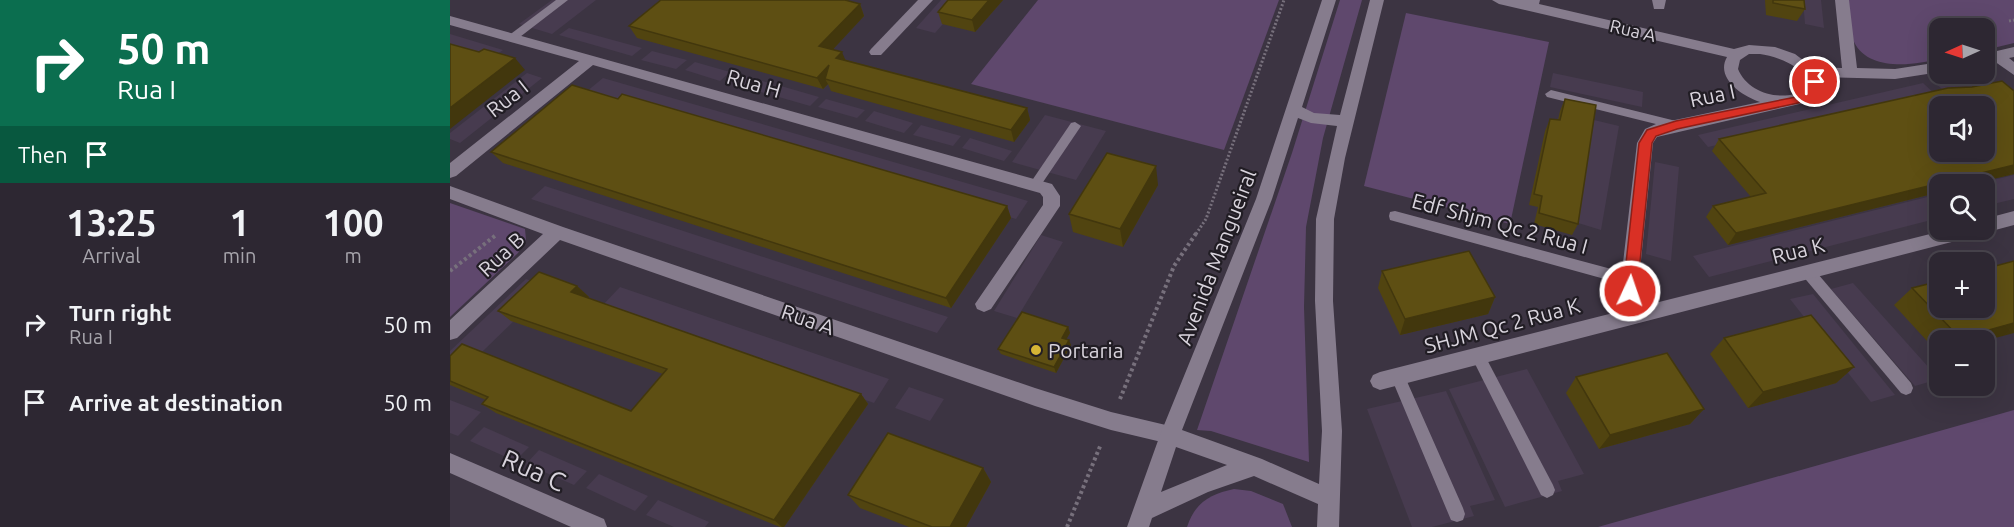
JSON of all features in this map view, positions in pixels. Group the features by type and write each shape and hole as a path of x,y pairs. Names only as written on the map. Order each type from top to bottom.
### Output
{"street":[{"name":"Avenida Mangueiral","path":"1140,519 1170,435 1264,199 1329,0"},
{"path":"1328,527 1332,431 1324,301 1325,219 1336,158 1377,0"},
{"name":"Rua A","path":"1499,0 1532,3 1735,54"},
{"path":"1842,0 1850,74"},
{"path":"876,51 923,1"},
{"name":"Rua H","path":"450,20 1041,187"},
{"path":"1783,102 1765,99 1748,91 1736,80 1730,69 1730,61 1735,54 1752,49 1773,50 1788,55 1810,72 1908,73 1929,69"},
{"path":"1995,57 2014,52"},
{"name":"Rua I","path":"450,172 592,59"},
{"path":"1995,60 2014,70"},
{"name":"Rua I","path":"1635,314 1630,280 1646,143 1651,133 1676,125 1808,98 1814,90 1815,82 1810,72"},
{"path":"1292,109 1311,118 1347,121"},
{"path":"984,304 1051,206 1052,196 1041,187"},
{"name":"Rua A","path":"450,192 557,232 1035,397 1111,421 1170,435 1256,466 1330,499"},
{"path":"1995,223 2014,219"},
{"name":"Rua B","path":"450,332 557,232"},
{"name":"Rua K","path":"1635,314 1931,240"},
{"name":"SHJM Qc 2 Rua K","path":"1389,379 1635,314"},
{"name":"Rua C","path":"450,463 596,527"},
{"path":"1140,519 1204,483 1256,466"}],"lane":[{"path":"512,38 563,0"},
{"path":"1551,94 1676,125"},
{"path":"1041,187 1075,126"},
{"name":"Edf Shjm Qc 2 Rua I","path":"1395,216 1630,280"},
{"path":"1807,271 1906,388"},
{"path":"1478,356 1547,490"},
{"path":"1389,379 1457,514"}],"path":[{"path":"1067,527 1174,266 1206,219 1284,0"},
{"path":"2008,21 2014,20"},
{"path":"450,271 517,217"}],"shaded area":[{"path":"552,0 596,0 552,34 519,24"},
{"path":"941,0 964,0 935,33 916,28"},
{"path":"1038,0 1279,0 1224,150 971,84"},
{"path":"1340,0 1362,0 1323,138 1306,227 1304,307 1309,462 1211,431 1197,430 1292,153"},
{"path":"1803,0 1821,0 1824,28 1805,24"},
{"path":"1848,0 2014,0 2014,43 1995,48 1995,18 1929,18 1929,61 1917,63 1893,64 1870,58 1861,52 1854,42 1850,27"},
{"path":"1406,13 1549,42 1510,224 1364,186"},
{"path":"569,28 642,48 632,56 559,35"},
{"path":"450,34 503,50 484,63 450,53"},
{"path":"652,51 687,60 676,69 641,60"},
{"path":"695,62 730,72 720,81 685,70"},
{"path":"527,73 542,78 460,143 450,139 450,133"},
{"path":"1553,73 1643,92 1642,107 1550,87"},
{"path":"737,74 773,84 764,93 728,82"},
{"path":"603,78 1028,201 1016,219 586,92"},
{"path":"1923,83 1937,96 1708,147 1698,135"},
{"path":"1936,84 1992,84 1995,86 1950,96"},
{"path":"781,86 819,97 810,106 772,95"},
{"path":"826,99 865,110 857,118 818,107"},
{"path":"874,111 913,123 904,133 865,121"},
{"path":"1045,115 1106,131 1076,180 1012,162"},
{"path":"1594,120 1619,126 1601,230 1575,222"},
{"path":"921,125 961,136 953,146 913,135"},
{"path":"970,138 1012,151 1004,161 962,148"},
{"path":"1655,162 1679,167 1671,261 1646,254"},
{"path":"2014,175 2014,199 1995,204 1995,180"},
{"path":"545,186 948,317 937,333 531,199"},
{"path":"1929,197 1929,221 1709,277 1693,256"},
{"path":"450,203 525,229 526,240 518,253 450,317"},
{"path":"1041,235 1063,242 1017,318 994,311"},
{"path":"526,279 549,287 450,383 450,351"},
{"path":"1853,283 1929,368 1929,382 1915,386 1831,289"},
{"path":"620,287 889,379 874,403 601,307"},
{"path":"1813,294 1895,395 1871,402 1790,299"},
{"path":"1527,369 1584,474 1558,481 1562,491 1505,507 1449,389"},
{"path":"909,387 944,399 930,421 895,408"},
{"path":"1446,391 1495,500 1470,506 1474,516 1432,527 1412,527 1367,409"},
{"path":"450,400 481,412 458,436 450,433"},
{"path":"2014,410 2014,527 1598,527"},
{"path":"484,427 529,447 515,461 470,441"},
{"path":"539,450 587,471 574,485 526,464"},
{"path":"599,474 648,496 635,511 586,488"},
{"path":"1234,489 1251,491 1283,504 1292,527 1187,527 1194,511 1205,500"},
{"path":"658,500 709,522 705,527 674,527 646,515"}],"building":[{"path":"661,0 845,0 860,4 819,46 842,52 836,58 1027,108 1011,130 825,79 829,65 817,78 629,26"},
{"path":"948,0 989,0 972,20 938,12"},
{"path":"1773,0 1804,0 1805,9 1773,3"},
{"path":"450,44 479,52 484,49 515,58 450,108"},
{"path":"2002,81 2014,91 2014,165 1977,174 1929,174 1929,186 1736,233 1713,206 1766,193 1719,139 1948,88 1972,87"},
{"path":"572,85 618,99 622,94 1007,206 946,298 491,152"},
{"path":"1565,99 1596,105 1578,224 1539,213 1542,196 1534,194 1550,119 1560,120"},
{"path":"1107,153 1156,166 1120,229 1069,214"},
{"path":"1469,251 1495,297 1405,319 1382,271"},
{"path":"2014,261 2014,323 1989,330 1952,330 1941,318 1995,318 1995,266"},
{"path":"539,272 577,286 571,292 861,394 774,520 482,404 488,397 450,381 450,356 462,344 631,411 667,369 498,311"},
{"path":"1929,284 1929,306 1912,288"},
{"name":"Portaria","path":"1022,312 1068,327 1062,338 1069,340 1054,367 998,349"},
{"path":"1811,315 1854,367 1763,392 1724,338"},
{"path":"1667,353 1704,409 1610,435 1576,377"},
{"path":"888,433 983,468 950,527 932,527 848,495"}],"place":[{"name":"Portaria","path":"1036,350"}],"route":[{"path":"1630,291 1646,143 1651,133 1676,125 1808,98 1814,90 1815,82"}]}
